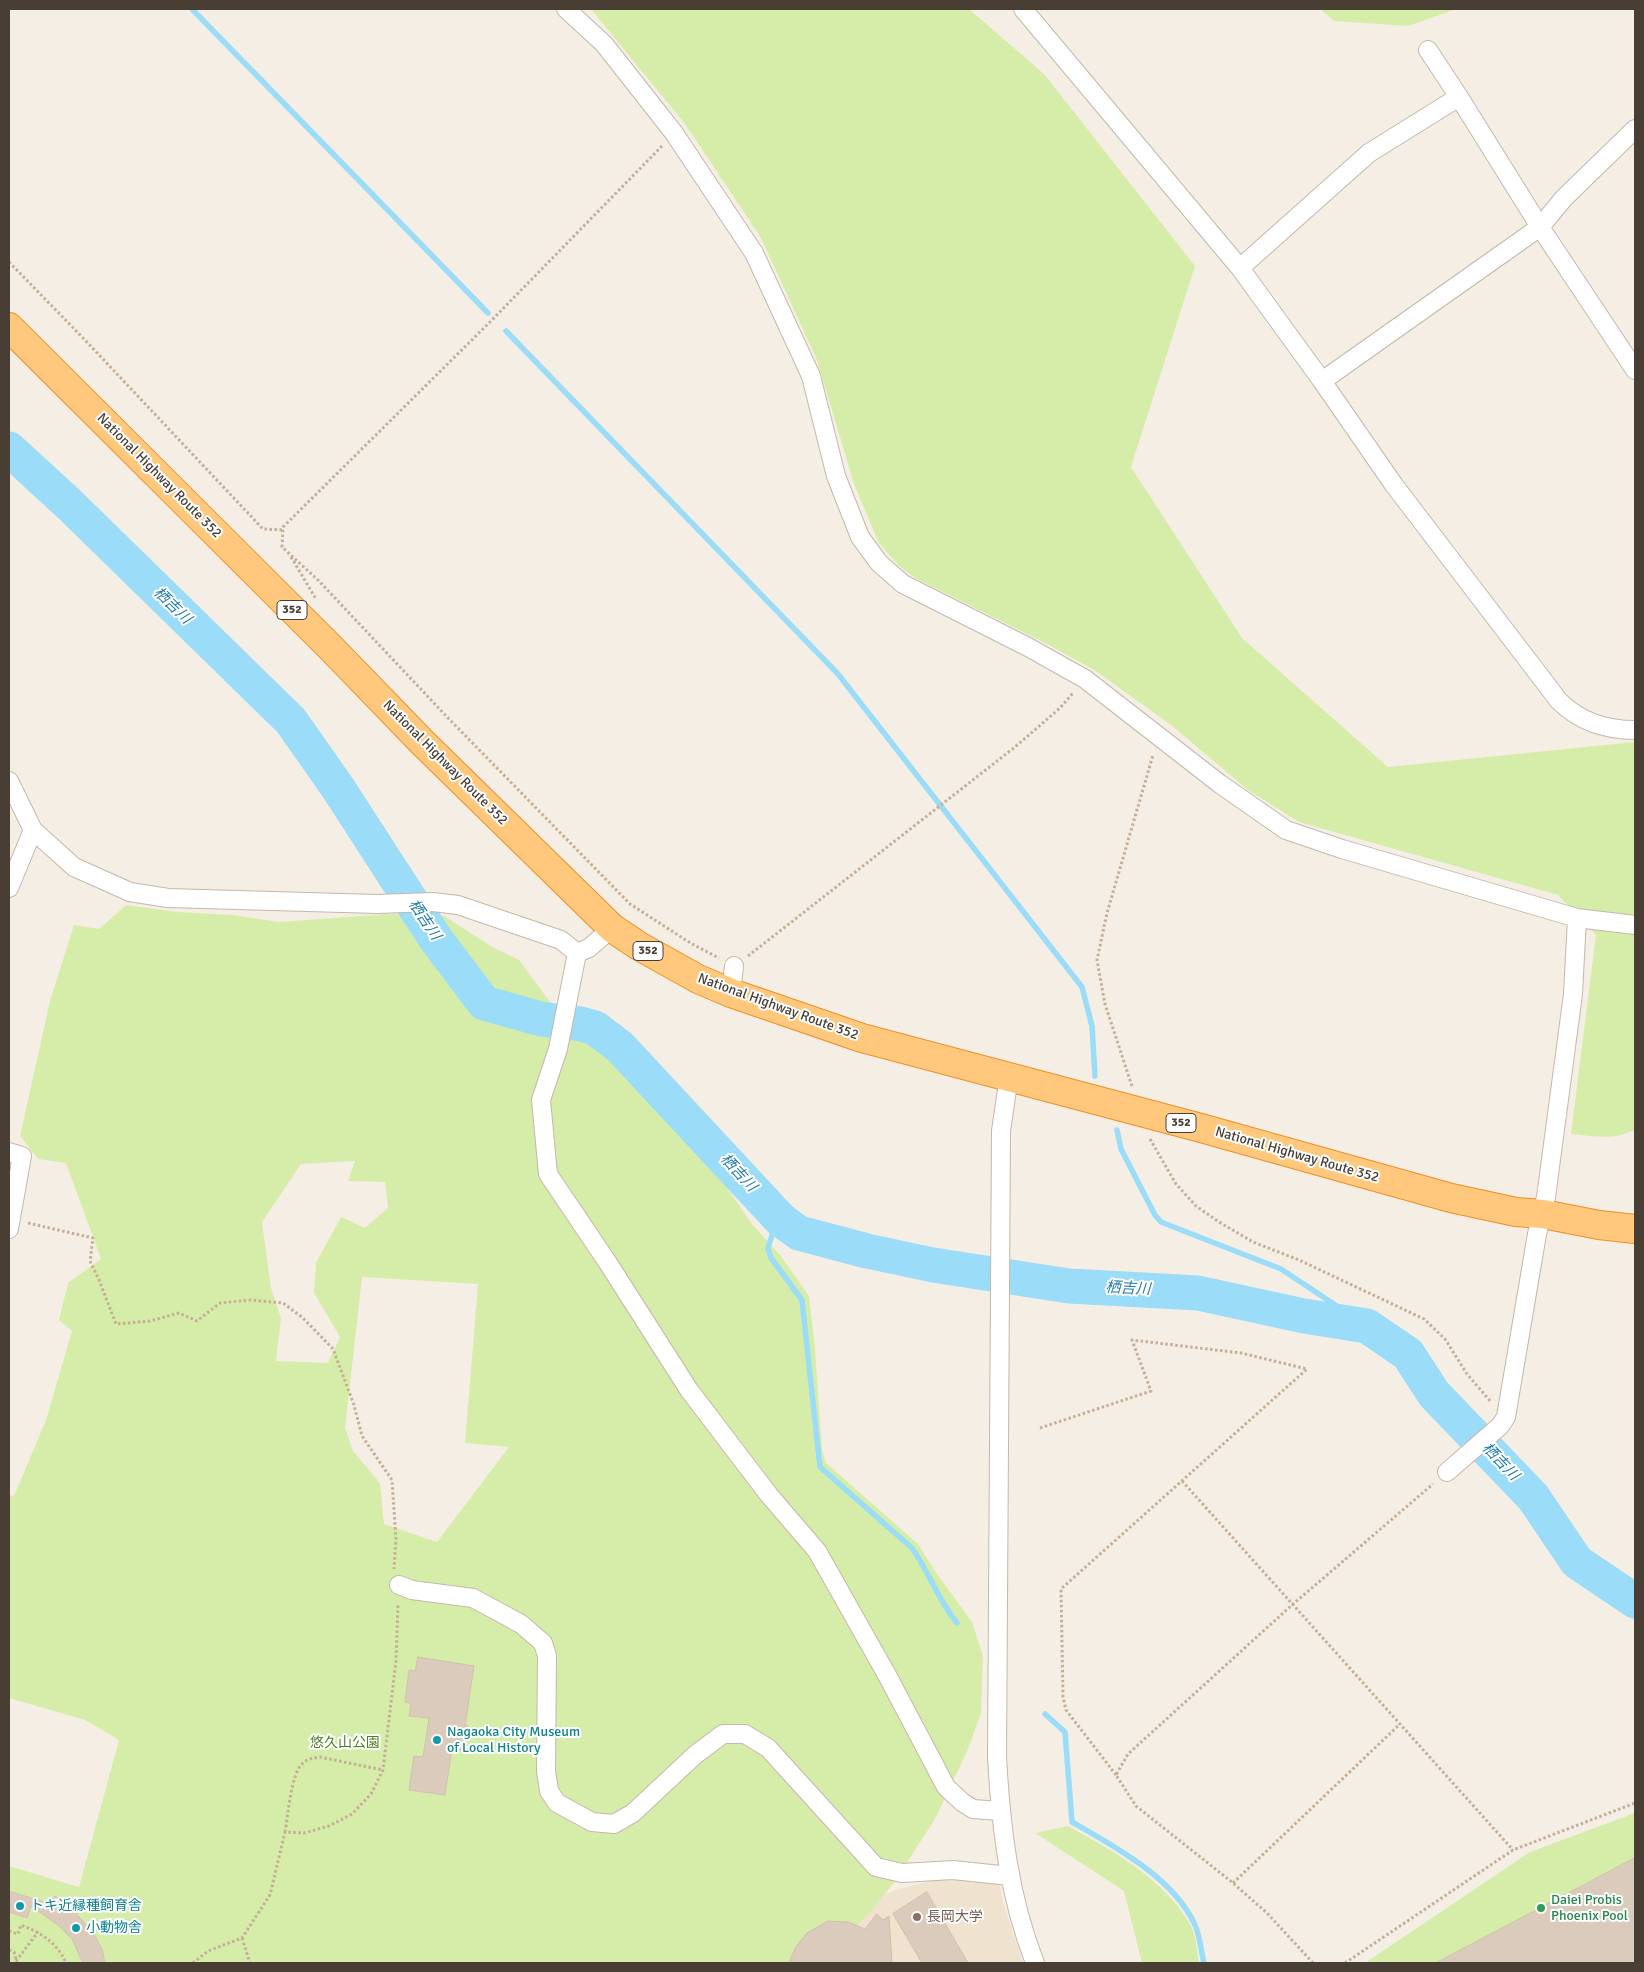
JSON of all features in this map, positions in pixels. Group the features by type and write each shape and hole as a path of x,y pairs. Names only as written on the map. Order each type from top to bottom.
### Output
{"highway":[{"name":"National Highway Route 352","path":"9,327 331,648 422,742 612,928 698,980 862,1038 1201,1128 1451,1198 1516,1212 1543,1214 1599,1225 1635,1229"}],"street":[{"path":"566,9 604,44 674,133 754,253 811,376 836,476 860,537 879,563 903,584 1028,647 1085,680 1220,784 1286,830 1342,849 1577,918 1635,925"},
{"path":"1023,9 1240,268 1394,485 1558,702 1578,718 1597,725 1617,730 1635,730"},
{"path":"1428,50 1540,227 1635,370"},
{"path":"1240,268 1369,153 1459,97"},
{"path":"1322,381 1540,227 1564,198 1635,129"},
{"path":"9,781 32,830 74,867 108,884 130,892 168,898 377,904 433,902 458,905 561,940 578,954"},
{"path":"9,888 32,830"},
{"path":"1447,1472 1503,1421 1537,1234 1543,1214 1573,994 1577,918"},
{"path":"612,928 589,948 578,954 558,1049 541,1100 548,1174 608,1263 689,1390 769,1495 817,1551 887,1675 946,1787 962,1802 973,1809 1000,1811"},
{"path":"731,993 734,966"},
{"path":"1009,1076 1001,1131 997,1757 1000,1811 1010,1876 1028,1944 1036,1963"},
{"path":"9,1152 22,1156 10,1224"},
{"path":"399,1585 412,1590 473,1598 521,1624 543,1643 546,1656 546,1771 549,1791 557,1803 592,1822 614,1824 633,1813 695,1755 723,1734 745,1734 768,1748 876,1867 902,1873 953,1870 1010,1876"}],"path":[{"path":"674,133 489,323 283,527 282,547 318,580 449,719 630,904 692,944 734,966 1015,747 1060,708 1085,680"},
{"path":"9,262 263,529 282,530"},
{"path":"1159,736 1107,913 1097,960 1105,1004 1133,1089 1136,1112 1176,1184 1196,1206 1253,1242 1299,1260 1424,1320 1444,1339 1467,1374 1503,1421"},
{"path":"10,1224 93,1238 90,1261 116,1324 150,1321 179,1313 197,1321 220,1304 250,1300 283,1303 303,1318 333,1349 354,1405 362,1436 392,1480 396,1539 394,1568 399,1585 396,1661 383,1770 371,1794 352,1814 329,1826 304,1833 285,1832"},
{"path":"1040,1428 1151,1392 1132,1340 1241,1353 1307,1369 1060,1589 1063,1697 1066,1710 1116,1775 1136,1806 1233,1883 1266,1913 1313,1963"},
{"path":"1116,1775 1128,1754 1292,1605 1447,1472"},
{"path":"1182,1481 1513,1850"},
{"path":"1233,1883 1400,1724"},
{"path":"193,1963 208,1951 242,1938 270,1895 296,1774 301,1765 310,1758 320,1757 383,1770"},
{"path":"1345,1963 1513,1850 1635,1803"},
{"path":"9,1931 18,1934 21,1925 38,1932 58,1948 66,1963"},
{"path":"17,1962 38,1932"},
{"path":"242,1938 250,1963"},
{"path":"9,1950 14,1952 17,1962"}],"shaded area":[{"name":"長岡大学","path":"957,1874 998,1877 1004,1906 1023,1963 700,1963 868,1900 903,1888"}],"green space":[{"path":"591,9 969,9 1044,74 1195,266 1131,467 1242,638 1388,767 1635,742 1635,1129 1628,1133 1612,1136 1571,1134 1596,935 1558,895 1299,822 1248,790 1171,725 1096,671 1049,645 917,579 899,566 879,543 854,484 817,360 761,238 685,124"},
{"path":"1320,9 1456,9 1408,26 1334,21"},
{"name":"悠久山公園","path":"126,905 177,912 233,915 279,922 388,914 444,916 494,948 519,960 550,1002 599,1047 608,1059 622,1067 647,1091 661,1111 688,1132 699,1154 721,1179 752,1224 780,1255 809,1296 815,1349 822,1450 826,1463 918,1544 972,1622 983,1656 981,1713 968,1749 935,1819 893,1884 869,1913 821,1963 9,1963 9,1866 79,1887 119,1740 85,1720 9,1698 9,1495 14,1496 46,1420 72,1331 59,1320 68,1283 101,1259 66,1163 38,1159 20,1136 50,1001 74,925 99,929","holes":["355,1161 348,1181 385,1182 388,1208 365,1228 341,1217 316,1263 314,1293 340,1337 328,1363 276,1361 281,1318 271,1288 262,1222 301,1164","362,1277 478,1284 465,1443 509,1447 437,1542 384,1524 380,1483 353,1451 345,1428"]},
{"name":"Daiei Probis Phoenix Pool","path":"1635,1813 1635,1963 1365,1963 1530,1852"},
{"path":"1068,1826 1120,1856 1153,1880 1167,1894 1180,1909 1193,1930 1199,1963 1142,1963 1124,1891 1035,1833"}],"building":[{"name":"Nagaoka City Museum of Local History","path":"418,1657 474,1666 465,1726 468,1726 464,1750 452,1749 445,1795 409,1790 414,1756 423,1757 429,1718 409,1716 411,1703 405,1702 409,1670 415,1671"},
{"path":"1635,1858 1635,1963 1436,1963"},
{"name":"小動物舎","path":"9,1891 50,1904 55,1896 74,1911 94,1934 102,1949 105,1963 83,1963 72,1939 58,1925 31,1906 27,1918 9,1912"},
{"path":"927,1892 968,1963 922,1963 893,1914"},
{"path":"877,1914 883,1920 889,1916 892,1963 789,1963 795,1948 807,1933 828,1921 848,1922 865,1929"}],"waterway":[{"path":"192,9 488,313"},
{"path":"506,331 838,674 1082,987 1092,1026 1095,1076"},
{"name":"栖吉川","path":"9,449 70,505 291,721 338,788 435,938 484,1003 541,1019 581,1024 595,1028 620,1047 781,1220 799,1233 867,1251 933,1265 1069,1286 1198,1293 1304,1316 1367,1326 1408,1354 1434,1394 1533,1497 1577,1562 1635,1601"},
{"path":"1117,1130 1121,1149 1155,1215 1161,1222 1281,1269 1367,1326"},
{"path":"781,1220 773,1232 768,1248 771,1258 802,1300 820,1467 912,1548 944,1605 957,1623"},
{"path":"1045,1714 1065,1732 1072,1822 1142,1865 1173,1893 1195,1925 1204,1963"}],"place":[{"name":"Nagaoka City Museum of Local History","path":"437,1740"},
{"name":"トキ近縁種飼育舎","path":"20,1906"},
{"name":"Daiei Probis Phoenix Pool","path":"1541,1908"},
{"name":"長岡大学","path":"917,1917"},
{"name":"小動物舎","path":"76,1928"}]}
